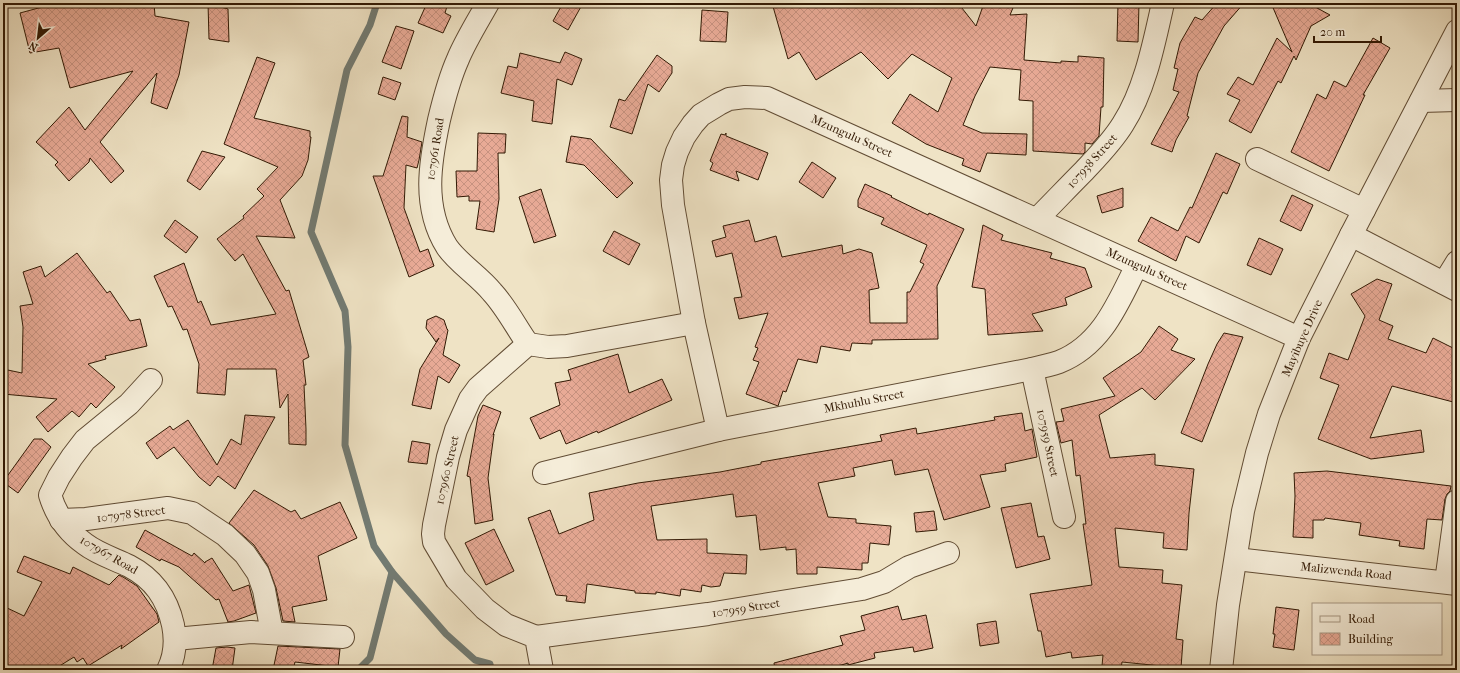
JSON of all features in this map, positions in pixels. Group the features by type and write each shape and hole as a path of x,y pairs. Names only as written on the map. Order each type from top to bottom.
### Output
{"street":[{"name":"107961 Road","path":"488,3 458,59 448,87 430,167 431,202 434,216 447,247 493,292 528,344"},
{"name":"107938 Street","path":"1037,219 1111,143 1124,124 1135,102 1144,77 1164,3"},
{"name":"Mayibuye Drive","path":"1221,670 1228,606 1243,511 1257,452 1270,414 1299,338 1457,31"},
{"name":"Mzungulu Street","path":"718,430 694,324 673,205 672,180 673,165 677,152 684,137 693,124 701,115 729,99 745,97 767,98 1299,338"},
{"path":"1421,101 1457,100"},
{"path":"1257,159 1364,210"},
{"path":"1351,236 1450,287 1457,262"},
{"name":"Mkhuhlu Street","path":"544,473 718,430 1032,369 1059,362 1089,344 1110,318 1138,265"},
{"path":"528,344 548,347 566,346 694,324"},
{"name":"107960 Street","path":"528,344 478,388 470,399 456,430 448,457 433,534 434,542 456,579 469,594 485,609 506,625 536,637"},
{"name":"107959 Street","path":"1032,369 1064,518"},
{"name":"107967 Road","path":"151,380 129,404 85,440 72,456 50,495 61,520 86,545 130,566 148,579 161,592 170,610 175,639 174,652 168,670"},
{"path":"1452,583 1457,501"},
{"name":"107978 Street","path":"61,520 86,519 168,508 192,513 225,535 246,554 258,573 264,590 272,633"},
{"name":"107959 Street","path":"536,637 708,614 862,589 884,582 909,567 948,553"},
{"name":"Malizwenda Road","path":"1236,559 1452,583"},
{"path":"175,639 239,632 343,637"},
{"path":"536,637 542,670"}],"building":[{"path":"57,3 154,3 155,16 189,22 179,75 167,109 151,103 157,73 100,142 124,171 111,183 90,158 89,162 69,181 55,165 58,162 36,142 69,107 85,130 133,71 70,88 59,48 30,53 20,13"},
{"path":"208,3 228,9 229,42 209,39"},
{"path":"427,3 448,3 445,13 451,16 443,33 418,23"},
{"path":"563,3 583,3 568,30 553,21"},
{"path":"772,3 958,3 976,26 984,3 1015,3 1010,15 1027,14 1024,60 1061,63 1061,61 1078,62 1078,56 1104,58 1103,107 1101,107 1099,136 1092,144 1085,143 1085,152 1083,154 1033,151 1033,101 1019,100 1021,70 990,67 975,96 963,125 982,133 1027,134 1026,155 987,153 980,172 962,165 964,159 926,144 892,123 910,94 938,112 952,78 912,54 888,79 861,52 816,80 799,52 788,59"},
{"path":"1118,3 1139,3 1138,42 1117,41"},
{"path":"1217,3 1244,3 1224,26 1198,73 1187,116 1189,117 1176,140 1172,152 1151,144 1179,92 1173,90 1178,69 1174,68 1180,43 1195,17 1202,20"},
{"path":"1271,3 1308,3 1330,15 1311,26 1296,60 1294,56 1281,83 1278,81 1251,133 1229,121 1240,100 1227,94 1238,77 1253,85 1277,38 1292,52"},
{"path":"702,10 728,12 726,42 700,41"},
{"path":"396,26 414,31 401,69 382,62"},
{"path":"1373,38 1390,48 1363,95 1365,95 1329,171 1291,152 1317,94 1326,99 1334,81 1346,87"},
{"path":"565,52 582,59 572,85 557,79 552,124 532,121 534,101 501,93 508,66 517,68 520,53 560,63"},
{"path":"657,55 672,66 672,73 659,92 648,84 632,134 610,127 619,99 625,101"},
{"path":"257,57 275,63 254,118 310,131 311,137 308,160 302,176 280,200 295,238 256,236 286,291 289,290 309,357 303,360 306,385 304,385 306,445 289,444 288,394 280,408 276,369 227,369 225,395 197,393 199,364 187,329 183,330 172,306 168,307 154,276 184,263 198,303 201,301 211,325 276,314 243,254 235,261 217,239 244,218 243,216 264,196 257,189 278,167 224,144"},
{"path":"383,77 401,83 395,100 378,94"},
{"path":"402,116 408,117 407,137 422,142 417,168 406,165 404,208 420,252 428,249 434,266 409,277 373,176 383,176"},
{"path":"478,133 506,134 505,153 498,153 499,199 494,232 476,229 480,201 469,201 469,196 457,197 456,171 477,171"},
{"path":"726,133 726,136 768,153 758,180 736,171 739,181 710,170 713,163 710,161 721,134 725,135"},
{"path":"571,136 591,139 633,183 617,198 584,165 566,162"},
{"path":"202,151 225,157 200,190 187,181"},
{"path":"1216,153 1240,164 1227,194 1223,192 1199,243 1186,236 1176,261 1138,241 1151,217 1178,231 1190,207 1192,208"},
{"path":"812,162 836,178 823,198 799,182"},
{"path":"865,184 928,215 929,213 964,229 937,286 938,339 872,340 872,344 852,343 850,351 821,346 817,363 798,359 786,392 783,391 778,406 746,394 759,362 753,360 758,348 755,347 768,313 739,319 734,298 742,297 732,253 716,257 712,241 726,237 723,226 749,220 755,242 776,236 782,257 842,245 843,254 859,249 872,253 879,288 869,290 870,323 907,323 907,292 910,292 924,264 920,262 927,245 881,224 884,218 858,207 858,200"},
{"path":"1123,188 1123,207 1102,213 1097,196"},
{"path":"541,189 556,236 534,243 519,197"},
{"path":"1292,195 1313,205 1301,231 1280,221"},
{"path":"175,220 198,237 186,253 164,236"},
{"path":"983,225 1003,235 1001,240 1052,253 1050,258 1085,268 1092,287 1065,298 1067,305 1032,314 1043,331 988,335 985,289 972,287"},
{"path":"614,231 640,244 629,265 603,251"},
{"path":"1259,238 1283,249 1271,275 1247,265"},
{"path":"77,253 107,293 110,291 130,321 140,319 147,346 105,356 106,359 88,364 115,387 96,408 91,403 79,417 72,411 48,432 36,417 57,399 3,394 3,369 22,373 23,327 20,306 33,304 23,272 41,266 45,277"},
{"path":"1377,279 1392,284 1379,320 1393,326 1388,339 1426,353 1433,338 1457,350 1457,403 1392,386 1370,438 1421,430 1424,452 1371,459 1318,439 1339,385 1320,378 1329,353 1348,360 1365,316 1351,294"},
{"path":"436,316 444,320 448,330 443,355 460,365 449,383 438,376 431,409 412,405 420,369 439,338 436,342 426,328 427,320"},
{"path":"1159,326 1178,339 1171,350 1195,359 1155,400 1142,388 1099,415 1110,458 1155,454 1155,465 1194,469 1187,550 1163,548 1164,533 1115,528 1119,567 1163,570 1162,583 1182,585 1176,639 1183,640 1181,668 1122,662 1121,669 1102,666 1103,655 1072,658 1071,652 1046,657 1041,631 1038,631 1030,594 1092,585 1083,524 1086,524 1080,475 1076,476 1072,440 1061,443 1056,422 1064,421 1061,409 1115,396 1103,378 1141,352"},
{"path":"1224,333 1243,337 1202,442 1181,433 1208,364"},
{"path":"618,354 629,393 662,379 672,400 598,433 597,431 566,444 560,430 540,439 530,418 560,405 555,383 571,380 568,370"},
{"path":"483,405 501,412 493,435 494,434 488,478 493,520 475,524 470,477 467,476 478,416"},
{"path":"1022,413 1025,431 1032,429 1037,457 1005,464 1006,471 980,475 990,507 944,520 928,469 895,475 892,460 853,468 855,476 818,483 828,517 856,519 856,523 891,526 889,545 870,543 868,563 862,563 862,570 817,567 817,574 797,574 796,549 786,550 786,547 760,550 756,515 736,517 733,494 651,506 657,540 707,539 707,553 747,555 746,574 724,573 720,586 711,587 702,585 701,592 681,589 680,596 656,592 656,594 635,593 635,591 587,584 585,603 566,601 567,596 556,595 528,518 550,510 559,534 594,520 589,493 638,483 720,472 761,464 761,462 882,441 880,435 916,428 917,434 995,420 994,417"},
{"path":"245,415 275,417 235,489 218,476 210,486 199,477 174,447 157,459 146,443 170,426 173,430 188,420 217,465 231,439 241,445"},
{"path":"34,439 42,439 51,447 18,493 3,482"},
{"path":"412,441 430,444 427,464 408,462"},
{"path":"1327,471 1451,486 1445,499 1442,520 1427,519 1424,549 1399,546 1400,541 1359,535 1361,523 1325,518 1324,520 1313,520 1313,538 1293,537 1295,496 1294,473"},
{"path":"254,490 291,512 295,510 301,519 340,502 357,538 318,556 327,600 292,607 295,622 283,621 276,588 268,566 254,545 229,523"},
{"path":"1031,503 1038,537 1044,536 1050,559 1016,568 1001,508"},
{"path":"934,511 937,530 916,532 914,513"},
{"path":"494,529 514,571 486,585 465,543"},
{"path":"145,530 192,556 194,553 205,563 212,558 233,591 249,585 256,613 228,622 219,599 216,600 179,567 161,559 160,561 136,547"},
{"path":"24,556 70,574 73,567 109,585 119,575 137,586 157,614 159,622 121,649 122,645 88,666 83,658 77,662 74,657 53,670 3,670 3,606 24,616 42,582 17,572"},
{"path":"898,606 902,620 926,615 933,648 914,652 913,647 874,653 875,658 848,665 848,663 825,670 775,670 774,663 843,645 840,636 865,630 861,616"},
{"path":"1276,607 1299,610 1294,650 1273,647"},
{"path":"996,621 999,643 980,646 977,624"},
{"path":"278,646 340,649 338,667 295,662 293,670 273,670"},
{"path":"216,648 235,648 232,670 212,670"}],"waterway":[{"path":"358,670 370,658 392,572 374,546 345,445 348,347 345,311 311,232 347,70 370,25 377,3"},
{"path":"392,572 446,634 475,660 490,664 491,670"}]}
